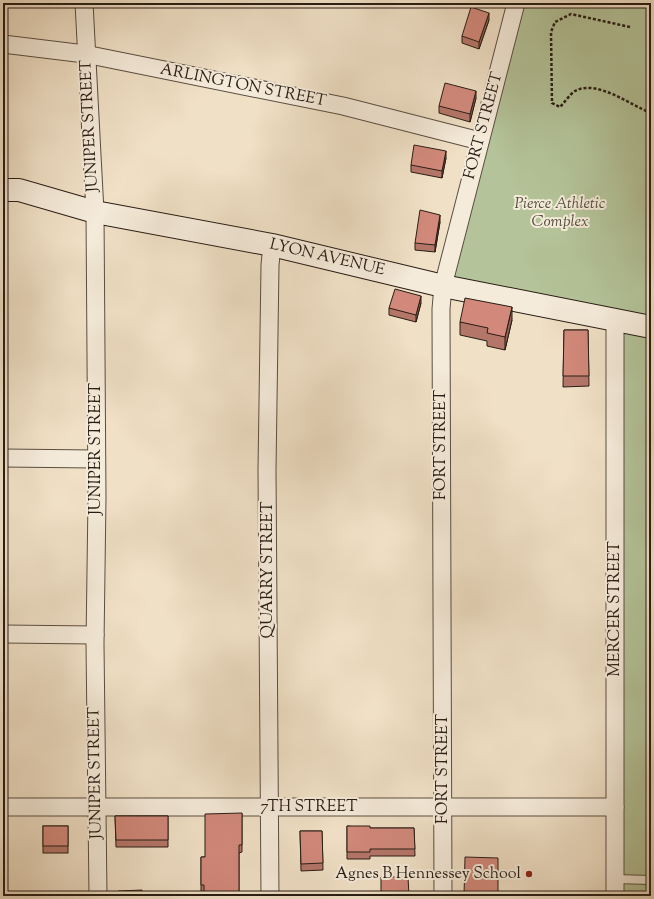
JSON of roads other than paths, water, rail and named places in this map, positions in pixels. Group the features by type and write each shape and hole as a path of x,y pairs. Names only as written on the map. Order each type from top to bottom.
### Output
{"street":[{"name":"JUNIPER STREET","path":"84,3 85,54 95,212 95,459 97,498 95,634 98,896"},
{"name":"FORT STREET","path":"443,896 441,309 444,286 516,3"},
{"name":"ARLINGTON STREET","path":"3,44 85,54 343,106 480,141"},
{"name":"LYON AVENUE","path":"3,190 19,190 95,212 272,245 444,286 615,322 651,328"},
{"name":"QUARRY STREET","path":"270,896 267,470 270,265 272,245"},
{"name":"MERCER STREET","path":"615,322 615,888"},
{"path":"3,458 95,459"},
{"path":"3,634 95,634"},
{"name":"7TH STREET","path":"3,807 615,807"}],"lane":[{"path":"615,888 651,880"}],"place":[{"name":"Agnes B Hennessey School","path":"529,874"}],"park label":[{"name":"Pierce Athletic Complex","path":"560,213"}]}
